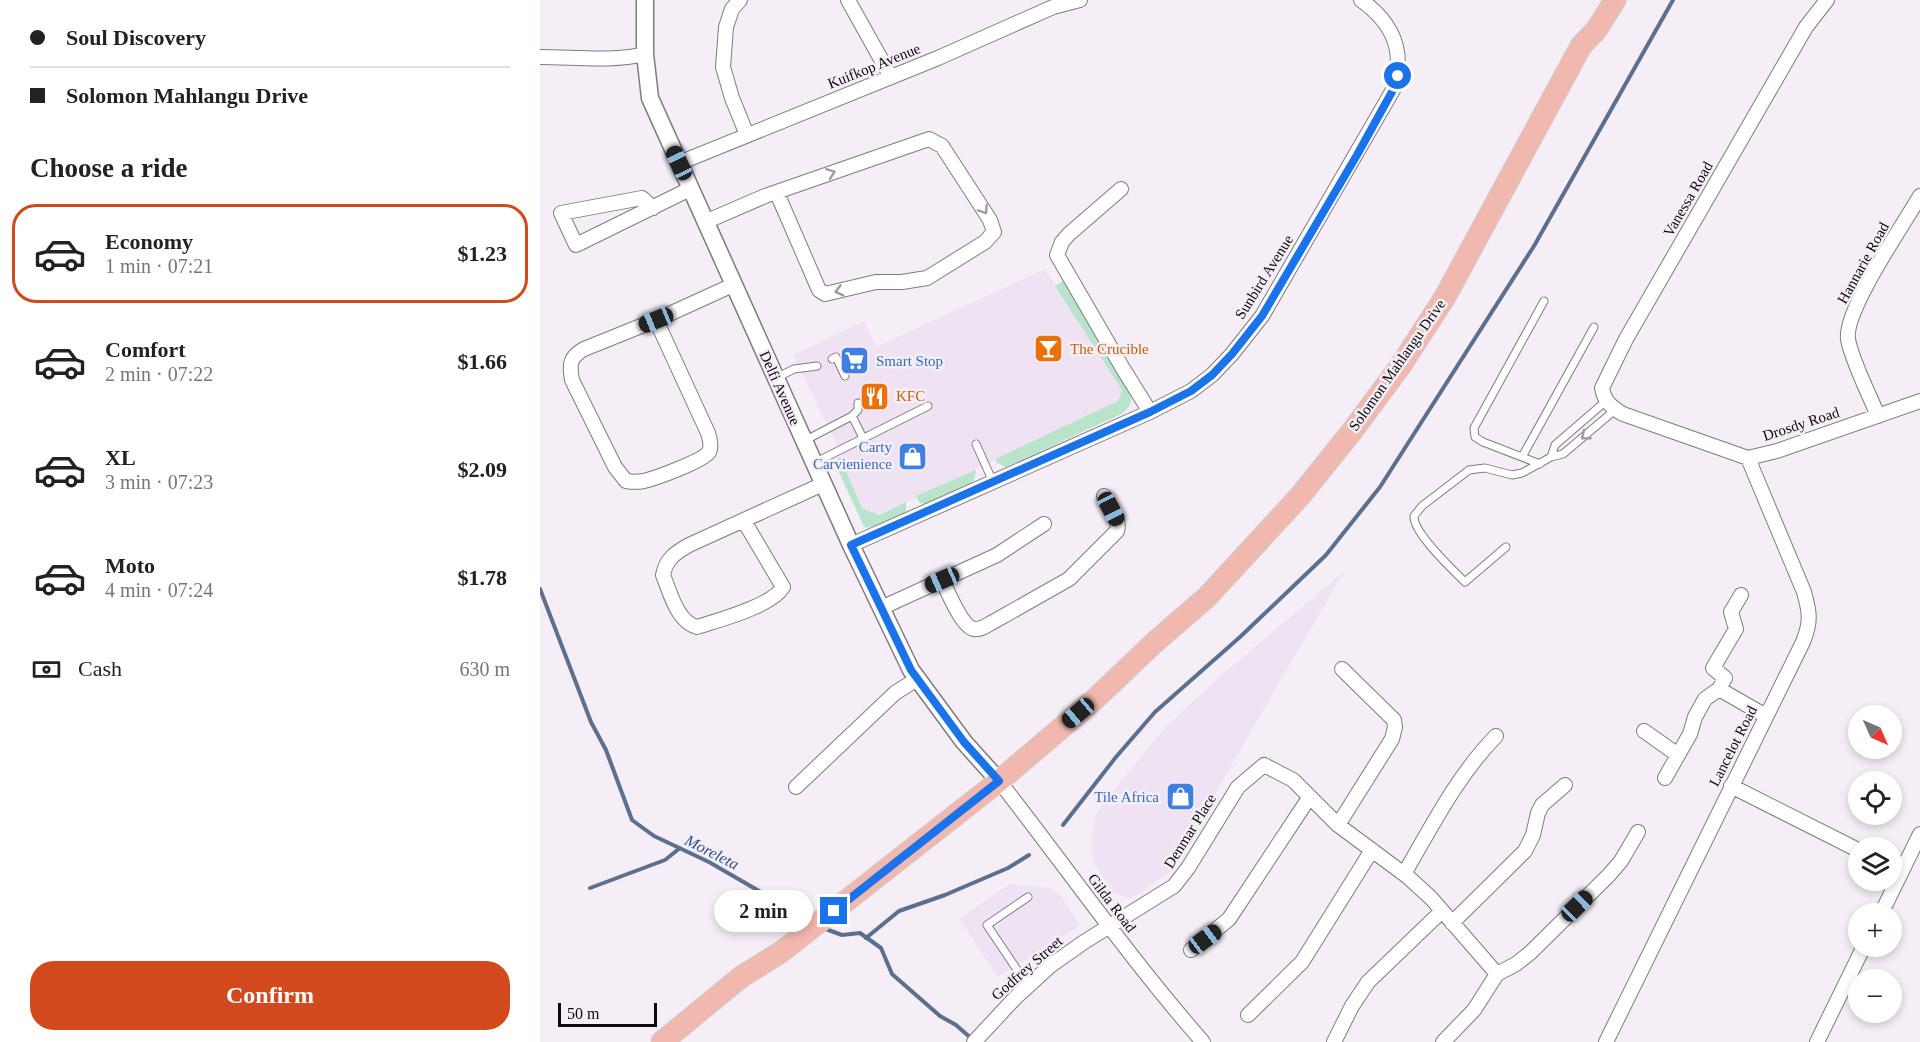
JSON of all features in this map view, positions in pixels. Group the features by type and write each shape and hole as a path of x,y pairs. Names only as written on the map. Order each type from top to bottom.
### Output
{"main road":[{"name":"Solomon Mahlangu Drive","path":"662,1042 830,907 914,830 994,776 1082,696 1155,642 1207,597 1300,496 1401,365 1445,297 1581,46 1586,26 1600,0"},
{"name":"Solomon Mahlangu Drive","path":"1581,46 1597,29 1615,0"}],"street":[{"name":"Delfi Avenue","path":"645,0 645,54 650,99 733,285 851,545 911,670 964,742 994,776"},
{"path":"740,0 732,9 726,27 723,67 732,98 747,135"},
{"path":"848,0 891,77"},
{"name":"Kuifkop Avenue","path":"679,163 891,77 1053,7 1080,0"},
{"name":"Sunbird Avenue","path":"851,545 1150,412 1191,391 1212,375 1232,354 1262,316 1393,90 1400,62 1396,43 1383,20 1361,0"},
{"name":"Vanessa Road","path":"1615,408 1602,388 1626,339 1806,27 1827,0"},
{"path":"540,57 610,58 645,54"},
{"path":"705,222 765,196 929,139 942,146 990,220 994,232 985,242 927,278 902,282 868,283 825,294 819,290 777,193"},
{"path":"653,208 642,198 561,213 576,245 653,208 690,189"},
{"path":"1121,189 1069,234 1062,242 1057,255 1150,412"},
{"name":"Hannarie Road","path":"1878,416 1848,341 1850,323 1871,279 1920,196"},
{"path":"656,320 708,433 710,447 706,455 688,464 645,481 626,481 615,467 572,380 570,367 575,354 733,285"},
{"name":"Drosdy Road","path":"1615,408 1748,458 1778,451 1920,400"},
{"name":"Lancelot Road","path":"1606,1042 1810,624 1804,592 1748,458"},
{"path":"744,521 783,586 775,596 760,604 697,627 691,626 678,609 663,575 664,566 674,553 823,484"},
{"path":"942,580 964,623 971,629 980,629 1069,579 1117,531 1118,522 1104,496"},
{"path":"881,608 997,555 1044,524"},
{"path":"1665,778 1690,734 1695,717 1705,699 1719,689 1725,678 1713,668 1736,629 1731,612 1741,595"},
{"path":"1338,825 1392,739 1395,727 1391,716 1342,669"},
{"path":"796,787 895,693 917,679"},
{"path":"1719,689 1766,716"},
{"path":"1644,731 1678,755"},
{"path":"1404,874 1446,800 1466,770 1496,736"},
{"name":"Denmar Place","path":"1109,928 1174,886 1188,868 1238,787 1264,765 1293,780 1309,798"},
{"name":"Gilda Road","path":"994,776 1050,847 1109,928 1203,1042"},
{"path":"1452,923 1525,851 1533,836 1542,805 1565,785"},
{"path":"1731,786 1848,845"},
{"path":"1191,950 1229,919 1309,798 1338,825 1404,874 1442,910 1497,974"},
{"path":"1443,1042 1474,1010 1497,974 1530,953 1609,875 1621,861 1638,832"},
{"path":"1902,861 1920,834"},
{"path":"1248,1015 1302,962 1372,850"},
{"path":"1334,1042 1352,1006 1368,982 1442,910"},
{"name":"Godfrey Street","path":"974,1042 984,1029 1028,986 1067,953 1109,928"},
{"path":"1817,1042 1859,957"}],"lane":[{"path":"1540,464 1483,442 1475,437 1474,428 1544,302"},
{"path":"1522,457 1594,327"},
{"path":"832,359 836,357 845,376"},
{"path":"776,378 794,369 817,366"},
{"path":"804,441 852,416 858,410 858,403"},
{"path":"814,463 928,406"},
{"path":"1551,457 1555,446 1615,408"},
{"path":"1506,547 1465,582 1441,558 1416,526 1414,516 1422,506 1469,470 1485,468 1517,475 1551,457 1563,454 1615,408"},
{"path":"852,416 863,438"},
{"path":"976,444 993,482"},
{"path":"1028,897 987,925 1028,986"}],"shaded area":[{"path":"1045,269 1122,390 1118,402 878,515 862,508 836,443 793,355 864,321 876,347"},
{"path":"1344,571 1169,873 1130,899 1115,894 1094,863 1091,848 1095,815 1101,806 1166,726 1224,673"},
{"path":"1009,884 1051,888 1061,896 1080,926 998,977 959,919"}],"green space":[{"path":"1063,281 1131,390 1131,402 1128,408 1119,415 1006,467 997,463 995,459 1118,401 1122,390 1055,286"},
{"path":"840,457 862,508 879,515 906,502 906,512 881,525 864,527 834,461"},
{"path":"975,470 973,482 925,504 920,503 916,496"}],"waterway":[{"path":"1063,825 1116,757 1155,712 1240,637 1326,555 1380,487 1534,246 1673,0"},
{"name":"Moreleta","path":"540,589 591,722 606,750 632,820 654,836 709,862 809,920"},
{"path":"590,888 665,860 680,848"},
{"path":"866,938 899,911 945,895 1008,868 1029,855"},
{"name":"Moreleta","path":"823,928 842,935 860,933 881,948 892,974 940,1016 956,1025 972,1039"}],"place":[{"name":"The Crucible","path":"1049,349"},
{"name":"Smart Stop","path":"855,361"},
{"name":"KFC","path":"875,396"},
{"name":"Carty Carvienience","path":"913,456"},
{"name":"Tile Africa","path":"1180,797"}],"route":[{"path":"834,911 999,781 964,742 911,670 851,545 1150,412 1191,391 1212,375 1262,316 1357,155 1393,90 1398,76"}]}
